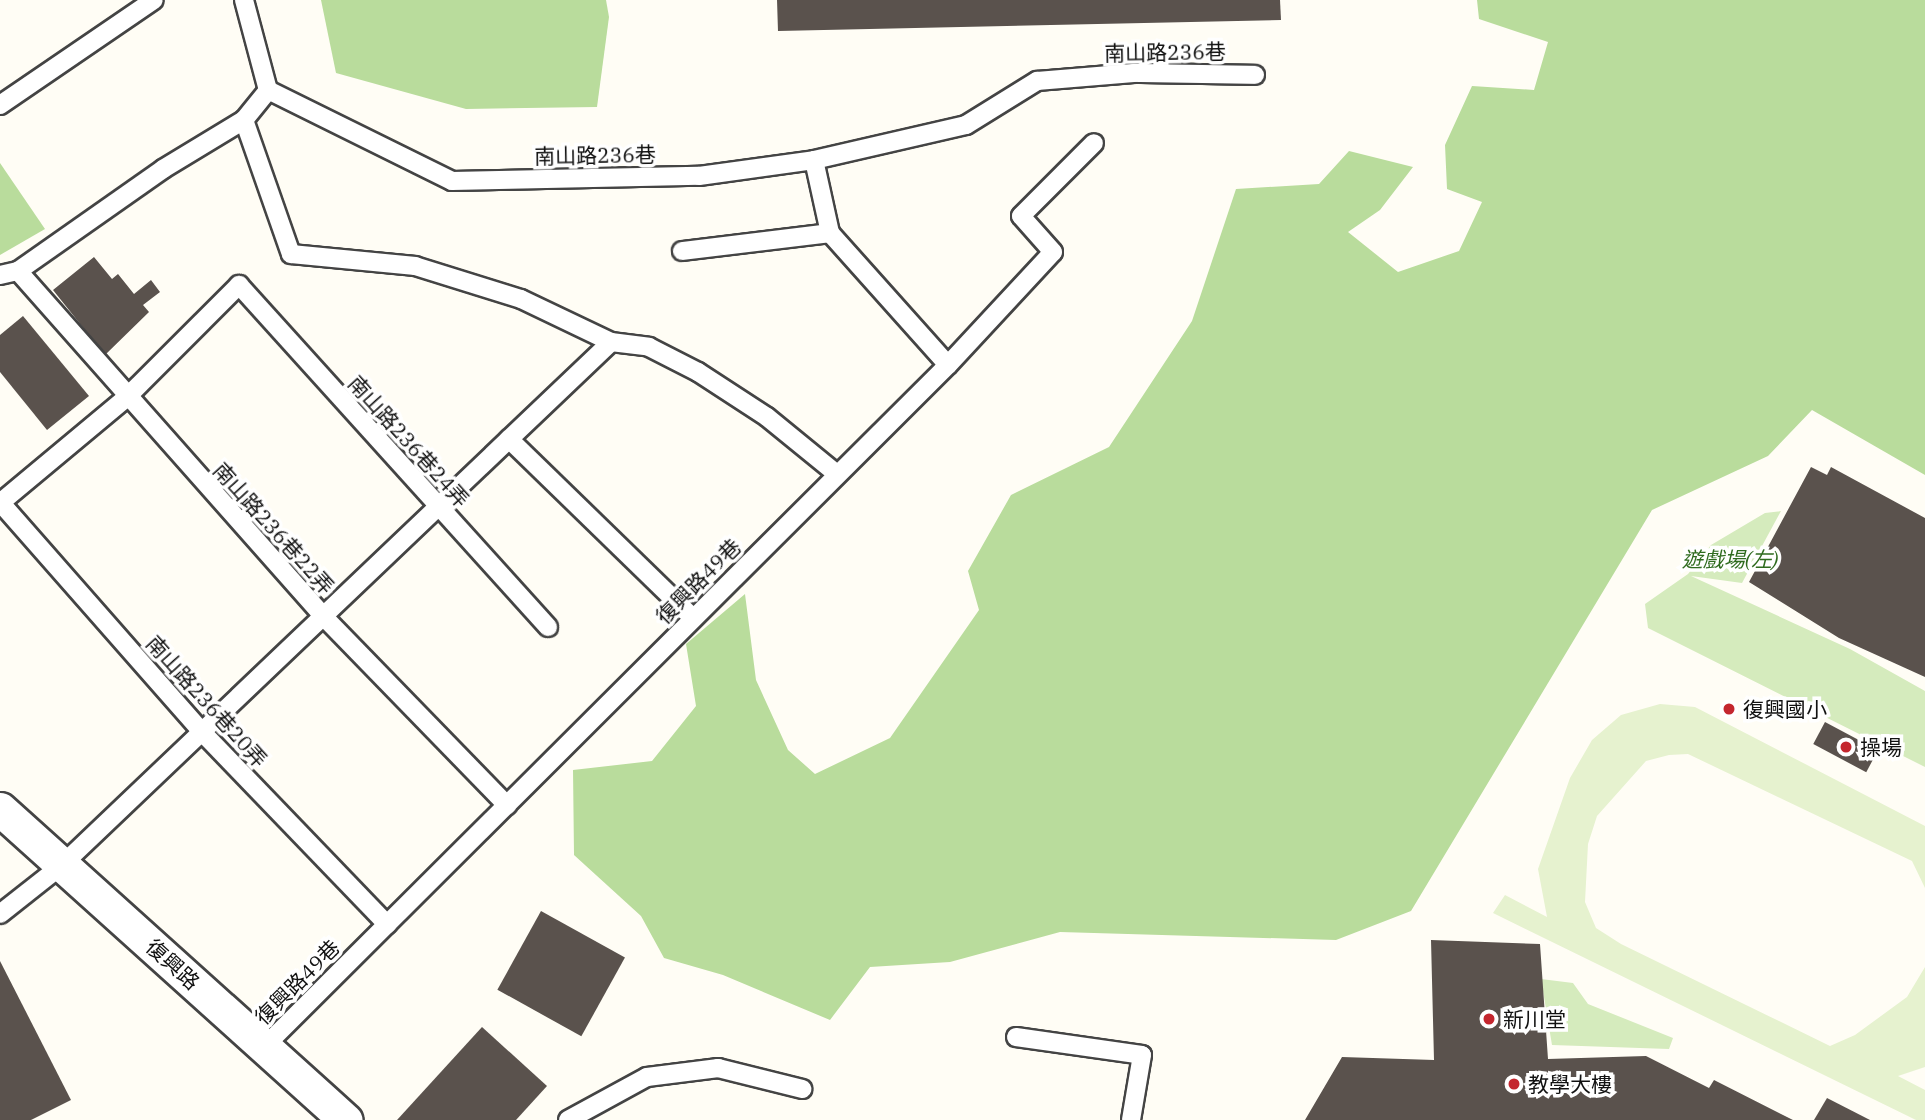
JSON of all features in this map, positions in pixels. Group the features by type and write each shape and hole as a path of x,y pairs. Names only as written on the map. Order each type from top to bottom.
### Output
{"street":[{"name":"復興路","path":"0,808 346,1120"}],"lane":[{"path":"0,105 153,0"},
{"path":"9,273 163,169 244,120 268,90 244,0"},
{"name":"南山路236巷","path":"268,90 452,181 699,176 814,160 966,125 1037,81 1134,73 1255,75"},
{"path":"244,120 291,254 415,266 521,299 611,342 649,347 698,372 767,417 837,474"},
{"name":"復興路49巷","path":"265,1046 948,365 1053,252 1021,216 1094,144"},
{"path":"814,160 830,233 948,365"},
{"path":"682,251 830,233"},
{"name":"南山路236巷22弄","path":"9,273 323,616 507,804"},
{"name":"南山路236巷24弄","path":"126,398 239,285 437,507 548,626"},
{"path":"0,914 62,865 611,342"},
{"path":"0,503 126,398"},
{"path":"509,439 692,618"},
{"name":"南山路236巷20弄","path":"0,503 202,732 387,924"},
{"path":"1016,1037 1142,1055 1130,1120"},
{"path":"568,1120 647,1077 718,1068 802,1088"}],"green space":[{"path":"321,0 606,0 609,17 597,107 466,109 336,73"},
{"path":"1477,0 1925,0 1925,475 1812,410 1768,456 1652,510 1411,911 1336,940 1060,932 950,962 870,967 830,1020 723,975 664,958 641,916 574,855 573,770 652,761 696,706 686,644 745,594 756,680 788,750 815,774 890,738 979,610 968,571 1011,495 1109,447 1192,321 1236,189 1319,184 1349,151 1413,167 1380,210 1348,232 1398,272 1459,251 1482,202 1447,189 1445,145 1472,86 1534,90 1548,42 1479,19"},
{"path":"0,163 45,229 0,255"},
{"name":"遊戲場(左)","path":"1781,511 1742,583 1691,576 1850,649 1925,691 1925,767 1648,628 1645,604 1688,574 1711,545 1765,513"},
{"path":"1660,704 1695,707 1925,826 1925,888 1912,861 1688,754 1669,755 1646,761 1597,816 1588,844 1585,902 1596,928 1621,944 1830,1046 1855,1035 1907,997 1925,967 1925,1067 1898,1076 1925,1090 1925,1120 1916,1120 1493,913 1505,895 1547,917 1538,869 1570,778 1592,740 1621,715"},
{"path":"1541,979 1573,983 1588,1004 1673,1038 1669,1049 1552,1045"}],"building":[{"path":"777,0 1280,0 1281,20 778,31"},
{"path":"94,257 112,279 118,274 134,294 151,280 160,292 143,305 149,312 105,355 53,290"},
{"path":"23,316 89,396 47,430 0,372 0,335"},
{"path":"1811,467 1827,475 1831,467 1925,518 1925,677 1839,638 1749,582"},
{"name":"操場","path":"1825,722 1878,750 1866,772 1813,744"},
{"path":"541,911 625,958 581,1036 497,990"},
{"name":"教學大樓","path":"1431,940 1540,944 1548,1059 1646,1056 1709,1088 1714,1080 1793,1120 1305,1120 1342,1057 1434,1060"},
{"path":"0,961 71,1100 31,1120 0,1120"},
{"path":"482,1027 547,1086 516,1120 397,1120"},
{"path":"1827,1098 1870,1120 1814,1120"}],"place":[{"name":"復興國小","path":"1729,709"},
{"name":"操場","path":"1846,747"},
{"name":"新川堂","path":"1489,1019"},
{"name":"教學大樓","path":"1514,1084"}]}
